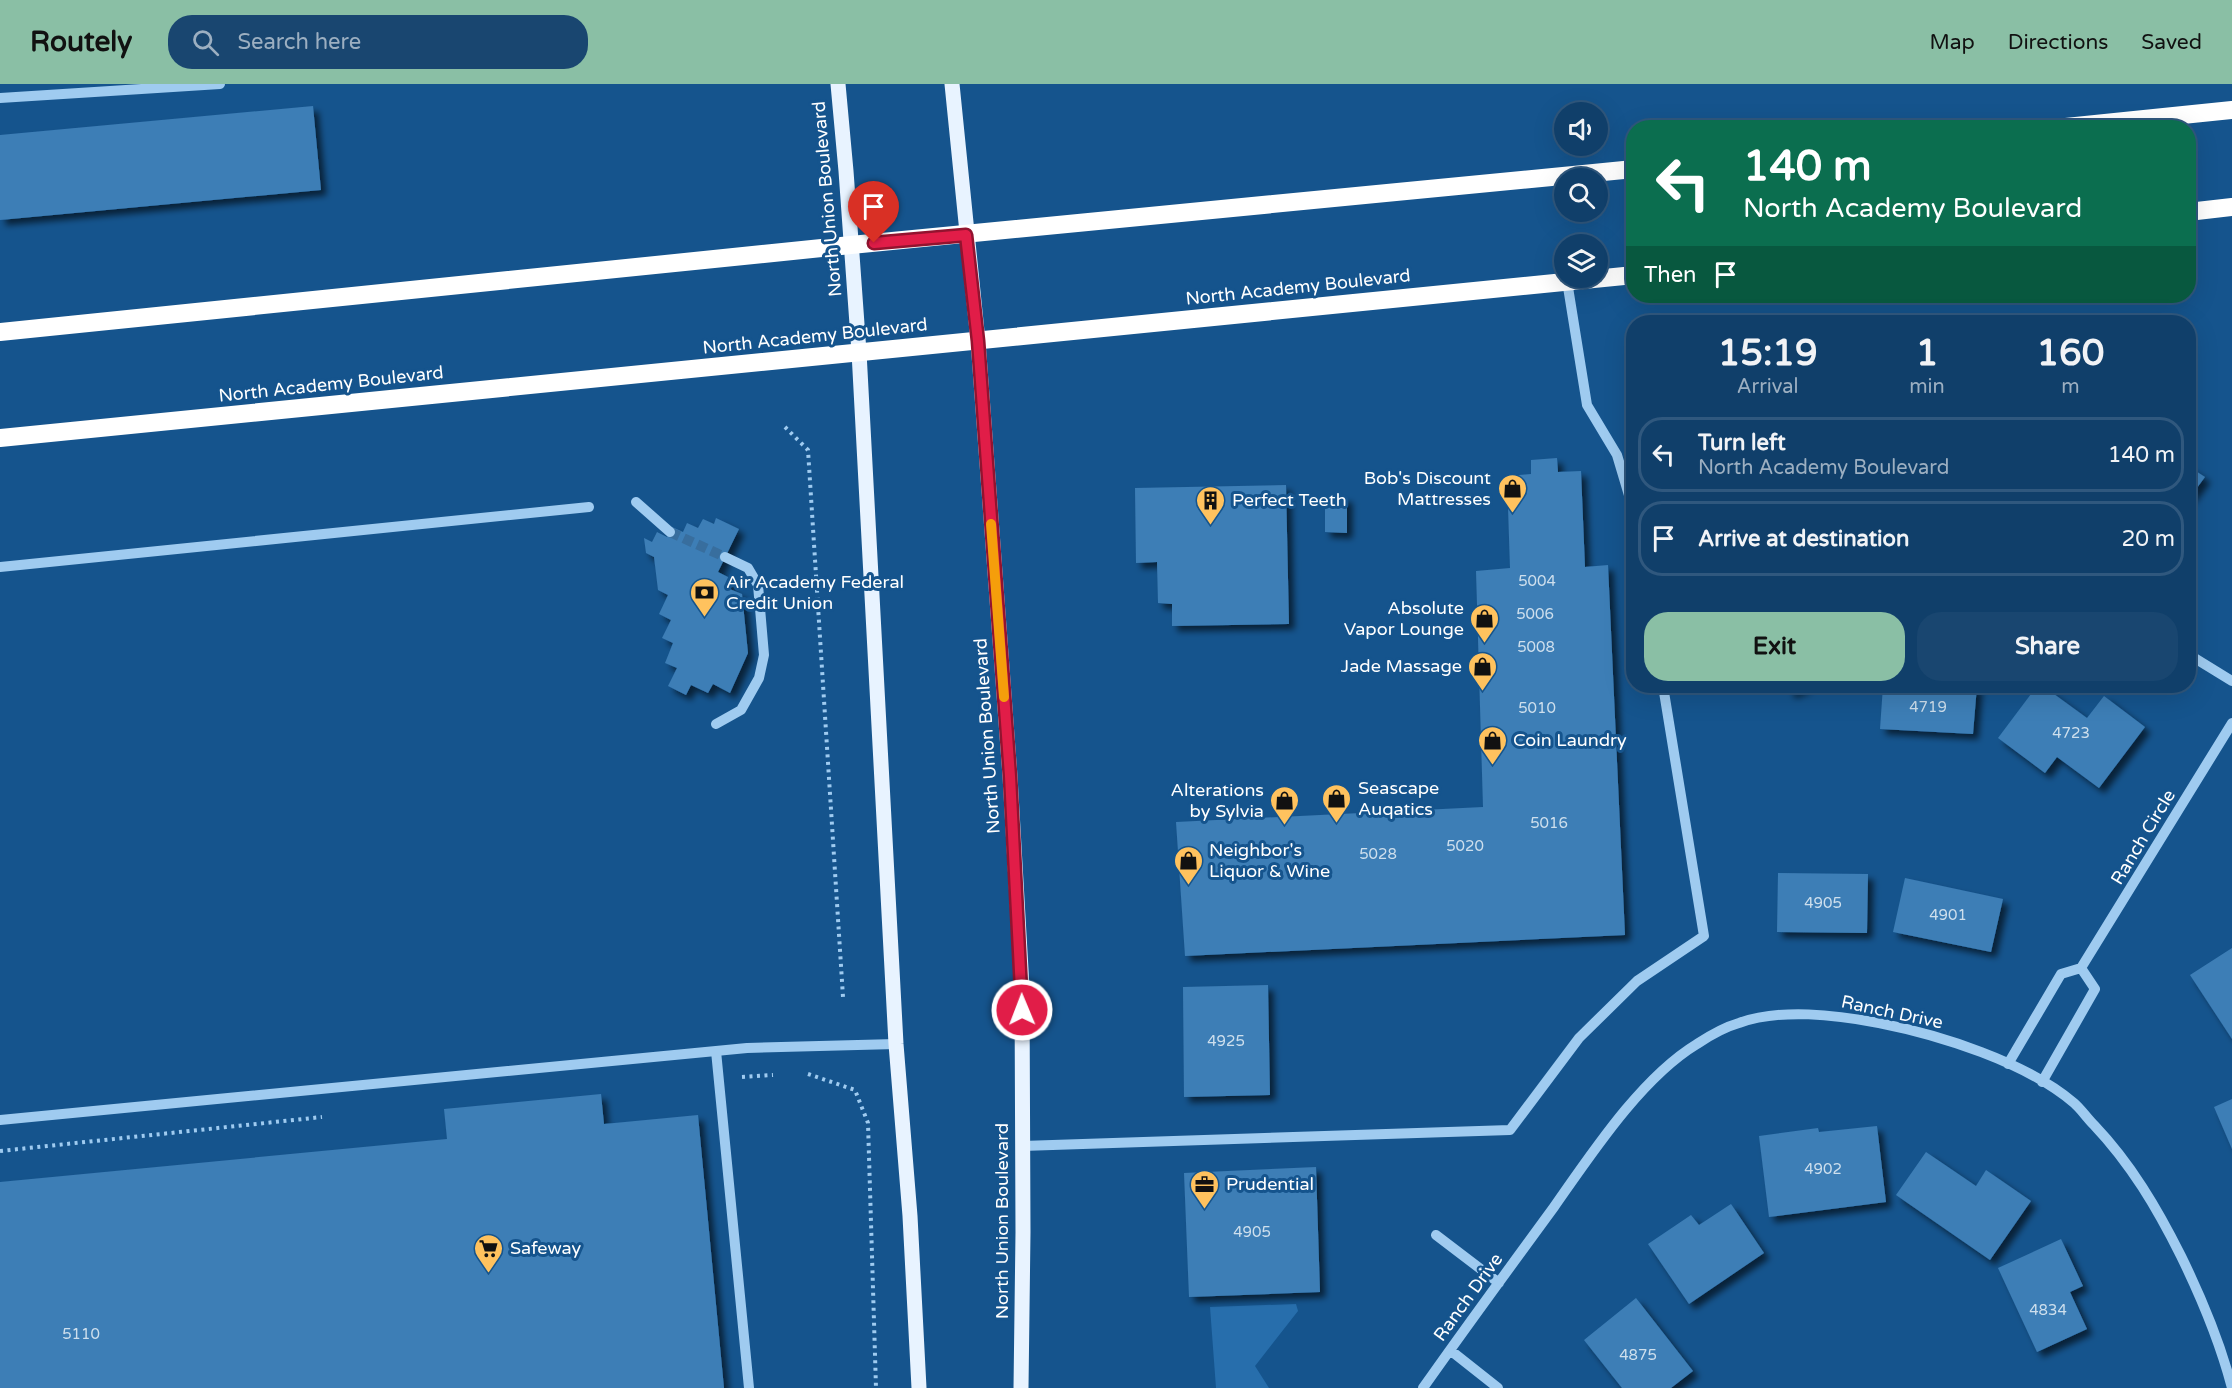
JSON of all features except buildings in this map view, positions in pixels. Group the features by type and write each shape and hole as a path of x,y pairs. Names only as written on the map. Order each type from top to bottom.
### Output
{"highway":[{"path":"2134,120 2232,110"},
{"path":"0,332 851,245 1626,170"},
{"path":"2196,211 2232,207"},
{"name":"North Academy Boulevard","path":"1608,277 1626,276"},
{"name":"North Academy Boulevard","path":"0,438 1554,282"}],"main road":[{"name":"North Union Boulevard","path":"838,84 859,352 896,1044 910,1216 919,1388"},
{"name":"North Union Boulevard","path":"952,84 978,341 1010,776 1022,975 1021,1388"}],"street":[{"path":"0,98 220,84"},
{"path":"1568,288 1587,405 1617,455 1626,485"},
{"path":"636,502 670,532"},
{"path":"0,567 589,507"},
{"path":"716,724 741,710 759,678 764,655 758,585 748,568 725,557"},
{"path":"2196,659 2232,681"},
{"path":"1022,1146 1510,1130 1579,1038 1637,981 1704,936 1664,693"},
{"name":"Ranch Circle","path":"2008,1064 2061,974 2081,968 2232,723"},
{"path":"2042,1082 2095,989 2081,968"},
{"name":"Ranch Drive","path":"1423,1388 1604,1138 1651,1081 1695,1045 1739,1022 1781,1015 1835,1015 1928,1035 2008,1064 2042,1082 2074,1103 2111,1142 2152,1200 2200,1294 2224,1357 2232,1388"},
{"path":"0,1120 747,1048 896,1044"},
{"path":"716,1051 749,1388"},
{"path":"1436,1235 1499,1282"},
{"path":"1450,1350 1498,1388"}],"path":[{"path":"785,427 808,450 843,997"},
{"path":"798,1074 809,1074 855,1090 868,1123 876,1388"},
{"path":"719,1079 777,1075"},
{"path":"0,1151 331,1116"}],"shaded area":[{"path":"1296,1304 1298,1311 1255,1366 1269,1388 1216,1388 1210,1307"}],"tunnel":[{"path":"670,532 725,557"}],"slow traffic":[{"path":"991,524 1004,697"}],"place":[{"name":"Bob's Discount Mattresses","path":"1512,514"},
{"name":"Perfect Teeth","path":"1211,526"},
{"name":"Air Academy Federal Credit Union","path":"705,618"},
{"name":"Absolute Vapor Lounge","path":"1485,644"},
{"name":"Jade Massage","path":"1483,692"},
{"name":"Coin Laundry","path":"1492,766"},
{"name":"Seascape Auqatics","path":"1337,824"},
{"name":"Alterations by Sylvia","path":"1285,826"},
{"name":"Neighbor's Liquor & Wine","path":"1188,886"},
{"name":"Prudential","path":"1205,1210"},
{"name":"Safeway","path":"489,1274"}],"route":[{"path":"874,243 966,235 978,341 1010,776 1022,1010"}]}
